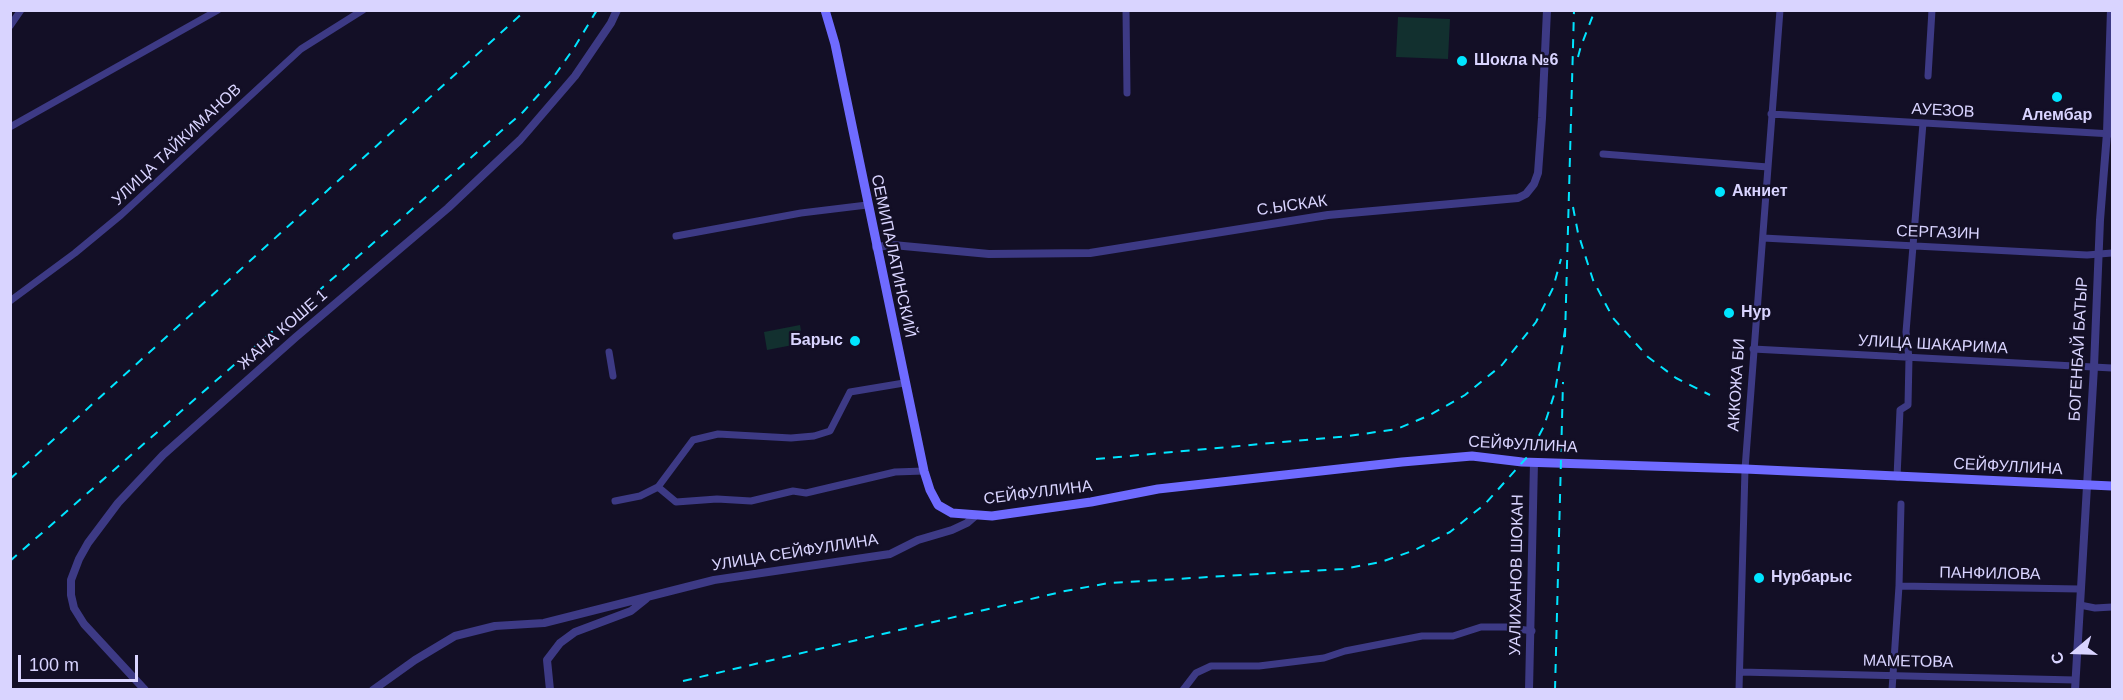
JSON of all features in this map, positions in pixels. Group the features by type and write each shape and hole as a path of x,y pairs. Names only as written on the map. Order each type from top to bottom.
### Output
{"main road":[{"name":"СЕМИПАЛАТИНСКИЙ","path":"825,10 835,44 924,471 938,505"},
{"name":"СЕЙФУЛЛИНА","path":"938,505 952,513 992,516 1080,504 1158,489 1472,456 1534,462 2112,486"}],"street":[{"path":"10,26 21,10"},
{"path":"10,127 218,10"},
{"name":"УЛИЦА ТАЙКИМАНОВ","path":"10,301 75,253 121,215 301,49 363,10"},
{"name":"ЖАНА КОШЕ 1","path":"145,690 84,624 74,608 71,580 88,543 118,503 163,455 296,337 448,208 520,140 574,76 611,23 617,10"},
{"path":"1126,10 1127,93"},
{"name":"С.ЫСКАК","path":"876,247 893,245 989,254 1090,253 1328,215 1518,198 1530,189 1538,173 1547,10"},
{"name":"АККОЖА БИ","path":"1739,690 1745,469 1780,10"},
{"path":"1928,76 1932,10"},
{"name":"БОГЕНБАЙ БАТЫР","path":"2075,690 2099,254 2110,134 2111,10"},
{"name":"АУЕЗОВ","path":"1771,114 2110,134"},
{"path":"1897,477 1900,411 1908,405 1909,358 1906,332 1923,123"},
{"path":"1603,154 1768,167"},
{"path":"676,236 801,213 867,205"},
{"name":"СЕРГАЗИН","path":"1763,238 2087,255 2112,253"},
{"name":"УЛИЦА ШАКАРИМА","path":"1753,349 2112,368"},
{"path":"609,352 613,376"},
{"path":"615,501 640,496 658,487 693,440 718,434 791,438 814,436 830,431 850,392 904,383"},
{"name":"УАЛИХАНОВ ШОКАН","path":"1529,690 1534,462"},
{"path":"658,487 676,502 717,499 751,501 793,491 806,493 895,472 924,471"},
{"path":"1892,690 1899,586 1901,504"},
{"name":"УЛИЦА СЕЙФУЛЛИНА","path":"373,690 415,660 455,636 495,626 544,623 714,580 890,554 918,540 952,530 967,523 975,516"},
{"name":"ПАНФИЛОВА","path":"1899,586 2080,589"},
{"name":"УЛИЦА СЕЙФУЛЛИНА","path":"550,690 547,660 560,643 575,632 631,611 648,597"},
{"path":"2080,605 2095,608 2112,607"},
{"path":"1183,690 1197,673 1211,666 1259,666 1324,658 1345,651 1422,636 1453,636 1481,627 1506,627 1532,631"},
{"name":"МАМЕТОВА","path":"1740,672 2075,680"}],"green space":[{"path":"1398,17 1450,19 1448,59 1396,57"},
{"path":"800,325 803,343 767,350 764,332"}],"railway":[{"path":"10,479 526,10"},
{"path":"10,561 523,112 550,82 597,10"},
{"path":"1565,337 1574,10"},
{"path":"1578,57 1595,10"},
{"path":"1573,207 1578,233 1593,280 1613,318 1648,357 1676,378 1710,395"},
{"path":"1096,459 1349,436 1397,429 1430,415 1465,395 1502,365 1536,322 1553,288 1561,259"},
{"path":"683,681 1065,591 1109,583 1343,569 1381,562 1415,550 1450,532 1485,504 1529,455 1544,426 1555,392 1565,330"},
{"path":"1555,690 1563,382"}],"place":[{"name":"Шокла №6","path":"1462,61"},
{"name":"Алембар","path":"2057,97"},
{"name":"Акниет","path":"1720,192"},
{"name":"Нур","path":"1729,313"},
{"name":"Барыс","path":"855,341"},
{"name":"Нурбарыс","path":"1759,578"}]}
